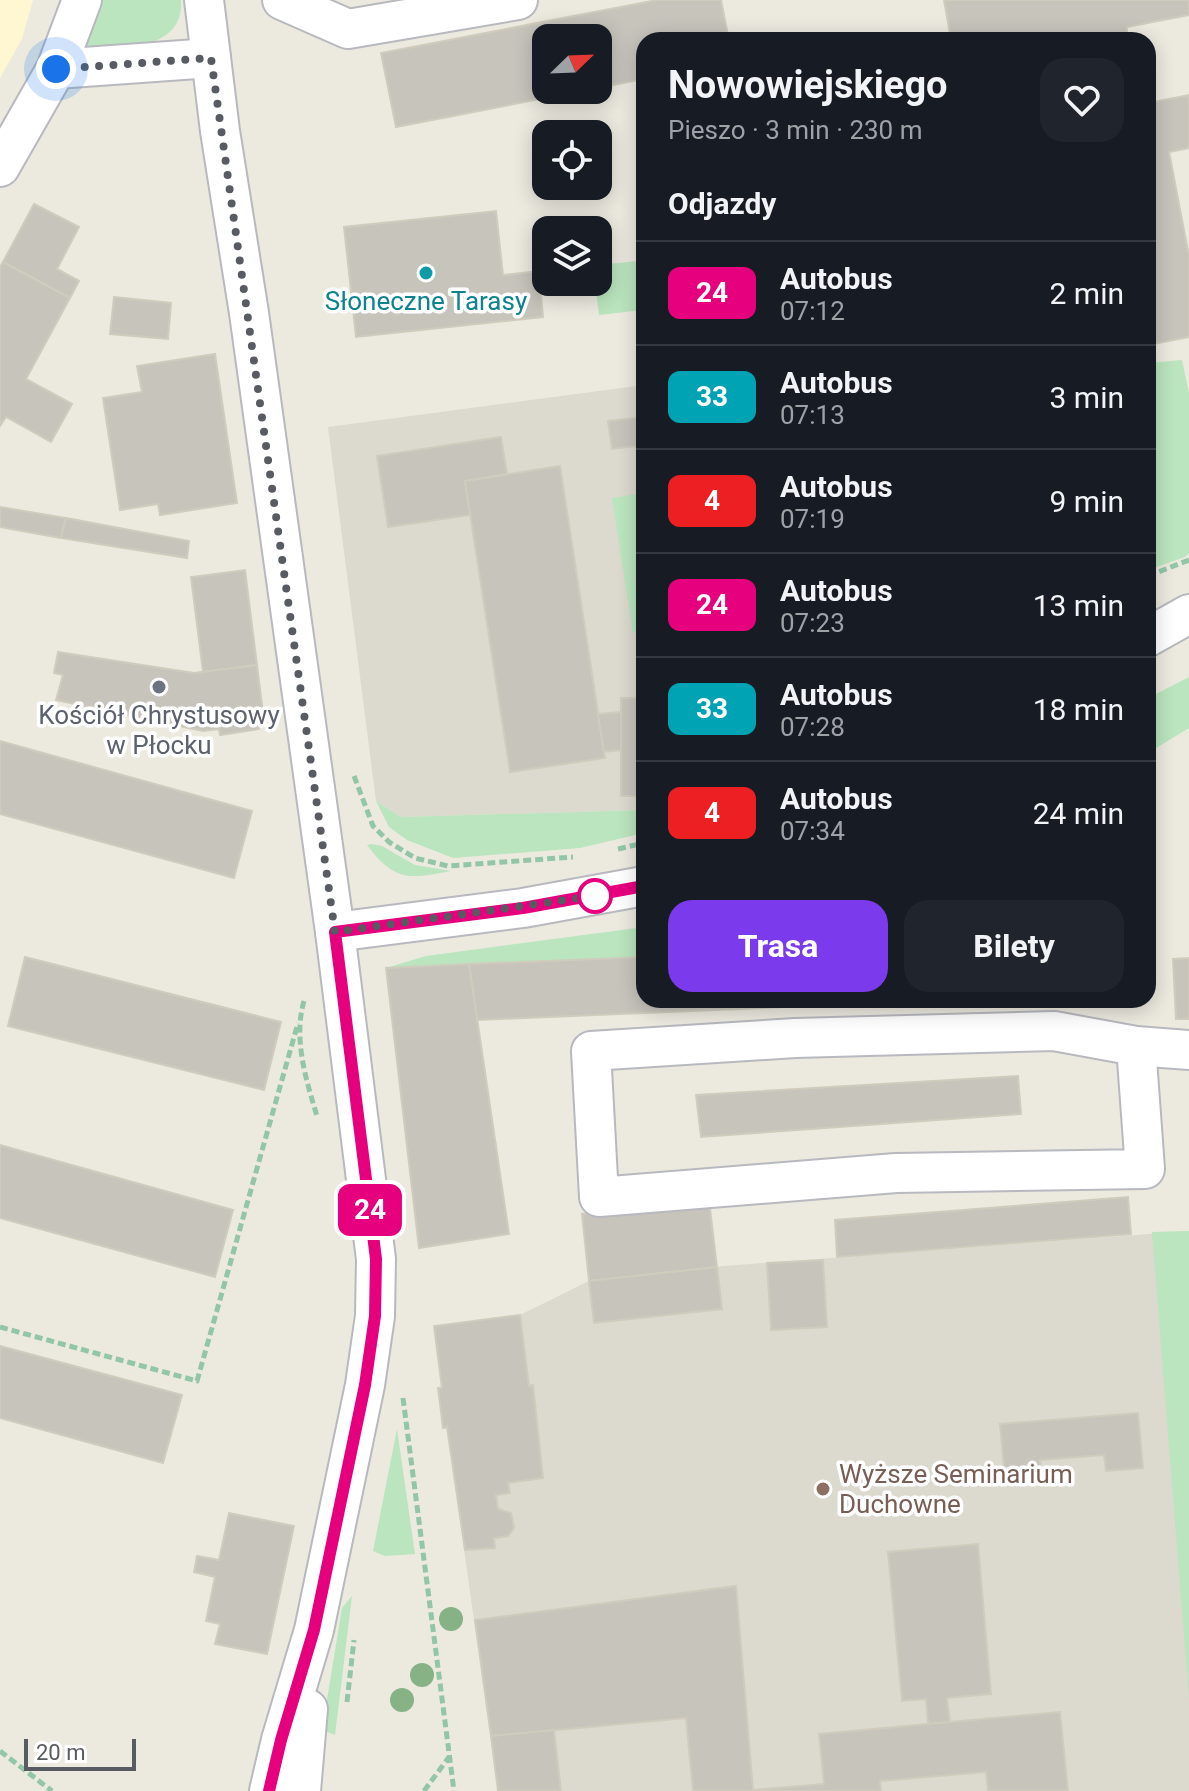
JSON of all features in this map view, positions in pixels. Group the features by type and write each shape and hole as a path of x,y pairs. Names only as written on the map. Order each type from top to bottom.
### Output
{"street":[{"path":"0,167 56,69 82,0"},
{"path":"204,0 335,932 376,1259 375,1316 365,1385 314,1630 269,1791"},
{"path":"282,0 348,29 518,0"},
{"path":"56,69 211,58"},
{"path":"1156,633 1189,614"},
{"path":"335,932 523,908 636,887"},
{"path":"1136,1046 1145,1169 896,1173 599,1197 591,1051 795,1038 1054,1031 1136,1046 1189,1050"},
{"path":"301,1791 314,1630"}],"path":[{"path":"1156,573 1189,560"},
{"path":"353,774 373,826 389,842 415,858 448,866 587,856"},
{"path":"616,849 636,845"},
{"path":"0,1327 197,1381 300,1015"},
{"path":"401,1382 454,1791"},
{"path":"0,1751 52,1791"},
{"path":"424,1791 449,1756"}],"shaded area":[{"path":"0,0 33,0 22,39 0,78"},
{"path":"636,386 636,810 401,817 376,801 328,427"},
{"name":"Wyższe Seminarium Duchowne","path":"1189,1231 1189,1791 498,1791 447,1428 443,1428 438,1388 442,1387 434,1326 520,1315 589,1281 724,1266"}],"green space":[{"path":"97,0 181,0 179,17 172,29 161,38 132,46 86,49 82,47"},
{"path":"636,261 636,311 599,315 597,296 612,296 612,264"},
{"path":"1182,360 1189,393 1189,553 1156,567 1156,362"},
{"path":"636,494 636,632 633,633 612,498"},
{"path":"1189,677 1189,728 1156,748 1156,694"},
{"path":"376,801 401,817 636,810 636,835 580,848 453,858 407,840 389,827"},
{"path":"367,845 382,846 415,865 451,871 424,876 395,872"},
{"path":"636,928 636,958 386,968 426,956"},
{"path":"1189,1231 1189,1699 1152,1232"},
{"path":"397,1429 415,1554 385,1556 373,1551"},
{"path":"352,1596 335,1735 325,1731 323,1724 342,1608"}],"building":[{"path":"657,0 721,0 727,32 636,32 636,81 612,85 612,24 532,24"},
{"path":"944,0 1189,0 1189,15 1127,27 1127,32 950,32"},
{"path":"532,24 532,101 396,127 381,53"},
{"path":"1189,95 1189,148 1169,152 1189,256 1189,337 1156,343 1156,101"},
{"path":"34,204 79,227 57,269 79,281 70,298 3,262"},
{"name":"Słoneczne Tarasy","path":"496,211 503,275 532,272 532,296 541,296 543,317 356,337 344,227"},
{"path":"3,262 70,298 26,379 72,404 51,442 6,417 0,426 0,267"},
{"path":"114,297 171,303 168,339 110,334"},
{"path":"215,354 237,503 160,515 158,504 120,510 103,398 142,392 137,366"},
{"path":"636,418 636,446 612,449 608,421"},
{"path":"501,437 507,474 465,481 470,515 388,527 377,456"},
{"path":"560,466 605,758 510,772 465,481"},
{"path":"0,507 66,518 61,538 0,527"},
{"path":"66,518 189,541 187,558 61,538"},
{"path":"245,570 257,665 203,672 191,577"},
{"name":"Kościół Chrystusowy w Płocku","path":"58,652 194,673 257,665 264,721 258,722 259,729 220,735 219,729 203,731 56,700 63,675 54,673"},
{"path":"621,698 636,698 636,796 621,796"},
{"path":"621,712 621,750 604,752 598,714"},
{"path":"0,741 252,811 234,878 0,814"},
{"path":"25,957 281,1022 264,1090 8,1026"},
{"path":"636,957 636,1008 763,1008 477,1020 469,964"},
{"path":"1189,958 1189,1019 1176,1019 1173,959"},
{"path":"469,964 509,1234 419,1248 386,968"},
{"path":"1018,1076 1021,1114 701,1137 696,1095"},
{"path":"0,1145 233,1210 215,1277 0,1218"},
{"path":"1128,1197 1131,1234 837,1257 835,1220"},
{"path":"709,1200 717,1267 589,1281 582,1214"},
{"path":"823,1260 827,1327 771,1330 767,1263"},
{"path":"717,1267 722,1309 594,1323 589,1281"},
{"path":"520,1315 529,1386 533,1385 543,1478 508,1483 510,1493 496,1495 498,1509 511,1513 514,1528 508,1536 494,1538 495,1548 465,1550 447,1427 443,1428 438,1388 442,1388 434,1326"},
{"path":"0,1346 182,1395 163,1463 0,1418"},
{"path":"1138,1413 1143,1468 1106,1471 1104,1455 1040,1460 1042,1476 1005,1479 1000,1424"},
{"path":"229,1513 294,1526 267,1654 215,1644 220,1624 206,1621 215,1577 194,1572 197,1556 219,1560"},
{"path":"978,1544 991,1694 947,1698 950,1722 928,1724 926,1699 902,1701 888,1552"},
{"path":"736,1586 753,1790 824,1784 819,1734 1060,1712 1068,1791 988,1791 986,1772 880,1781 881,1791 693,1791 686,1718 491,1736 475,1620"},
{"path":"554,1730 561,1791 498,1791 491,1736"}],"bus line":[{"name":"24","path":"269,1791 314,1630 365,1385 375,1316 376,1259 335,932 523,908 636,888"}],"place":[{"name":"Słoneczne Tarasy","path":"426,273"},
{"name":"Kościół Chrystusowy w Płocku","path":"159,687"},
{"name":"Wyższe Seminarium Duchowne","path":"823,1489"}],"route":[{"path":"56,69 211,58 335,932 595,896"}]}
